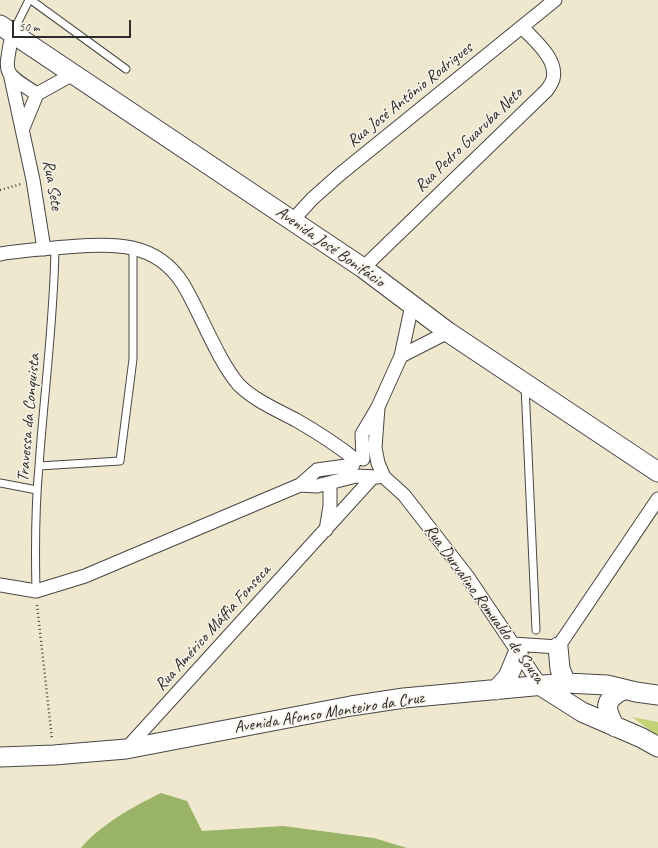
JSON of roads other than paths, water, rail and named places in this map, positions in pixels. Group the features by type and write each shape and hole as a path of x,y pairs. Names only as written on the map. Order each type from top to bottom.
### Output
{"street":[{"name":"Rua José Antônio Rodrigues","path":"292,221 312,199 339,175 555,0"},
{"name":"Rua Pedro Guaruba Neto","path":"363,268 547,90 553,80 553,70 546,55 522,27"},
{"path":"6,30 6,71 37,94"},
{"name":"Avenida José Bonifácio","path":"6,30 363,268 448,332 658,472"},
{"name":"Rua Sete","path":"6,71 23,128 33,180 50,248"},
{"path":"23,128 37,94 73,74"},
{"name":"Rua Durvalino Romualdo de Sousa","path":"0,254 50,248 104,245 133,248 157,257 174,273 182,284 229,370 240,385 251,395 327,438 364,470 404,495 467,576 541,686 582,712 642,738 658,747"},
{"path":"364,470 362,434 378,407 401,356 412,305"},
{"path":"401,356 448,332"},
{"path":"300,485 317,486 330,484 378,463 375,448 378,407"},
{"path":"0,585 36,591 85,576 300,485 317,470 364,470"},
{"name":"Rua Américo Máffia Fonseca","path":"126,749 326,530 364,470"},
{"path":"326,530 330,506 330,484"},
{"path":"566,683 560,669 558,648 658,499"},
{"path":"496,690 508,677 516,649 558,648"},
{"name":"Avenida Afonso Monteiro da Cruz","path":"0,757 54,755 126,749 351,706 404,698 566,683 607,685 622,690 658,695"},
{"path":"615,727 608,715 608,700 622,690"}],"lane":[{"path":"6,30 30,0 126,69"},
{"name":"Travessa da Conquista","path":"36,591 35,531 37,490 54,296 50,248"},
{"path":"39,466 120,461 133,359 133,248"},
{"path":"525,382 536,630"},
{"path":"0,483 37,490"}]}
